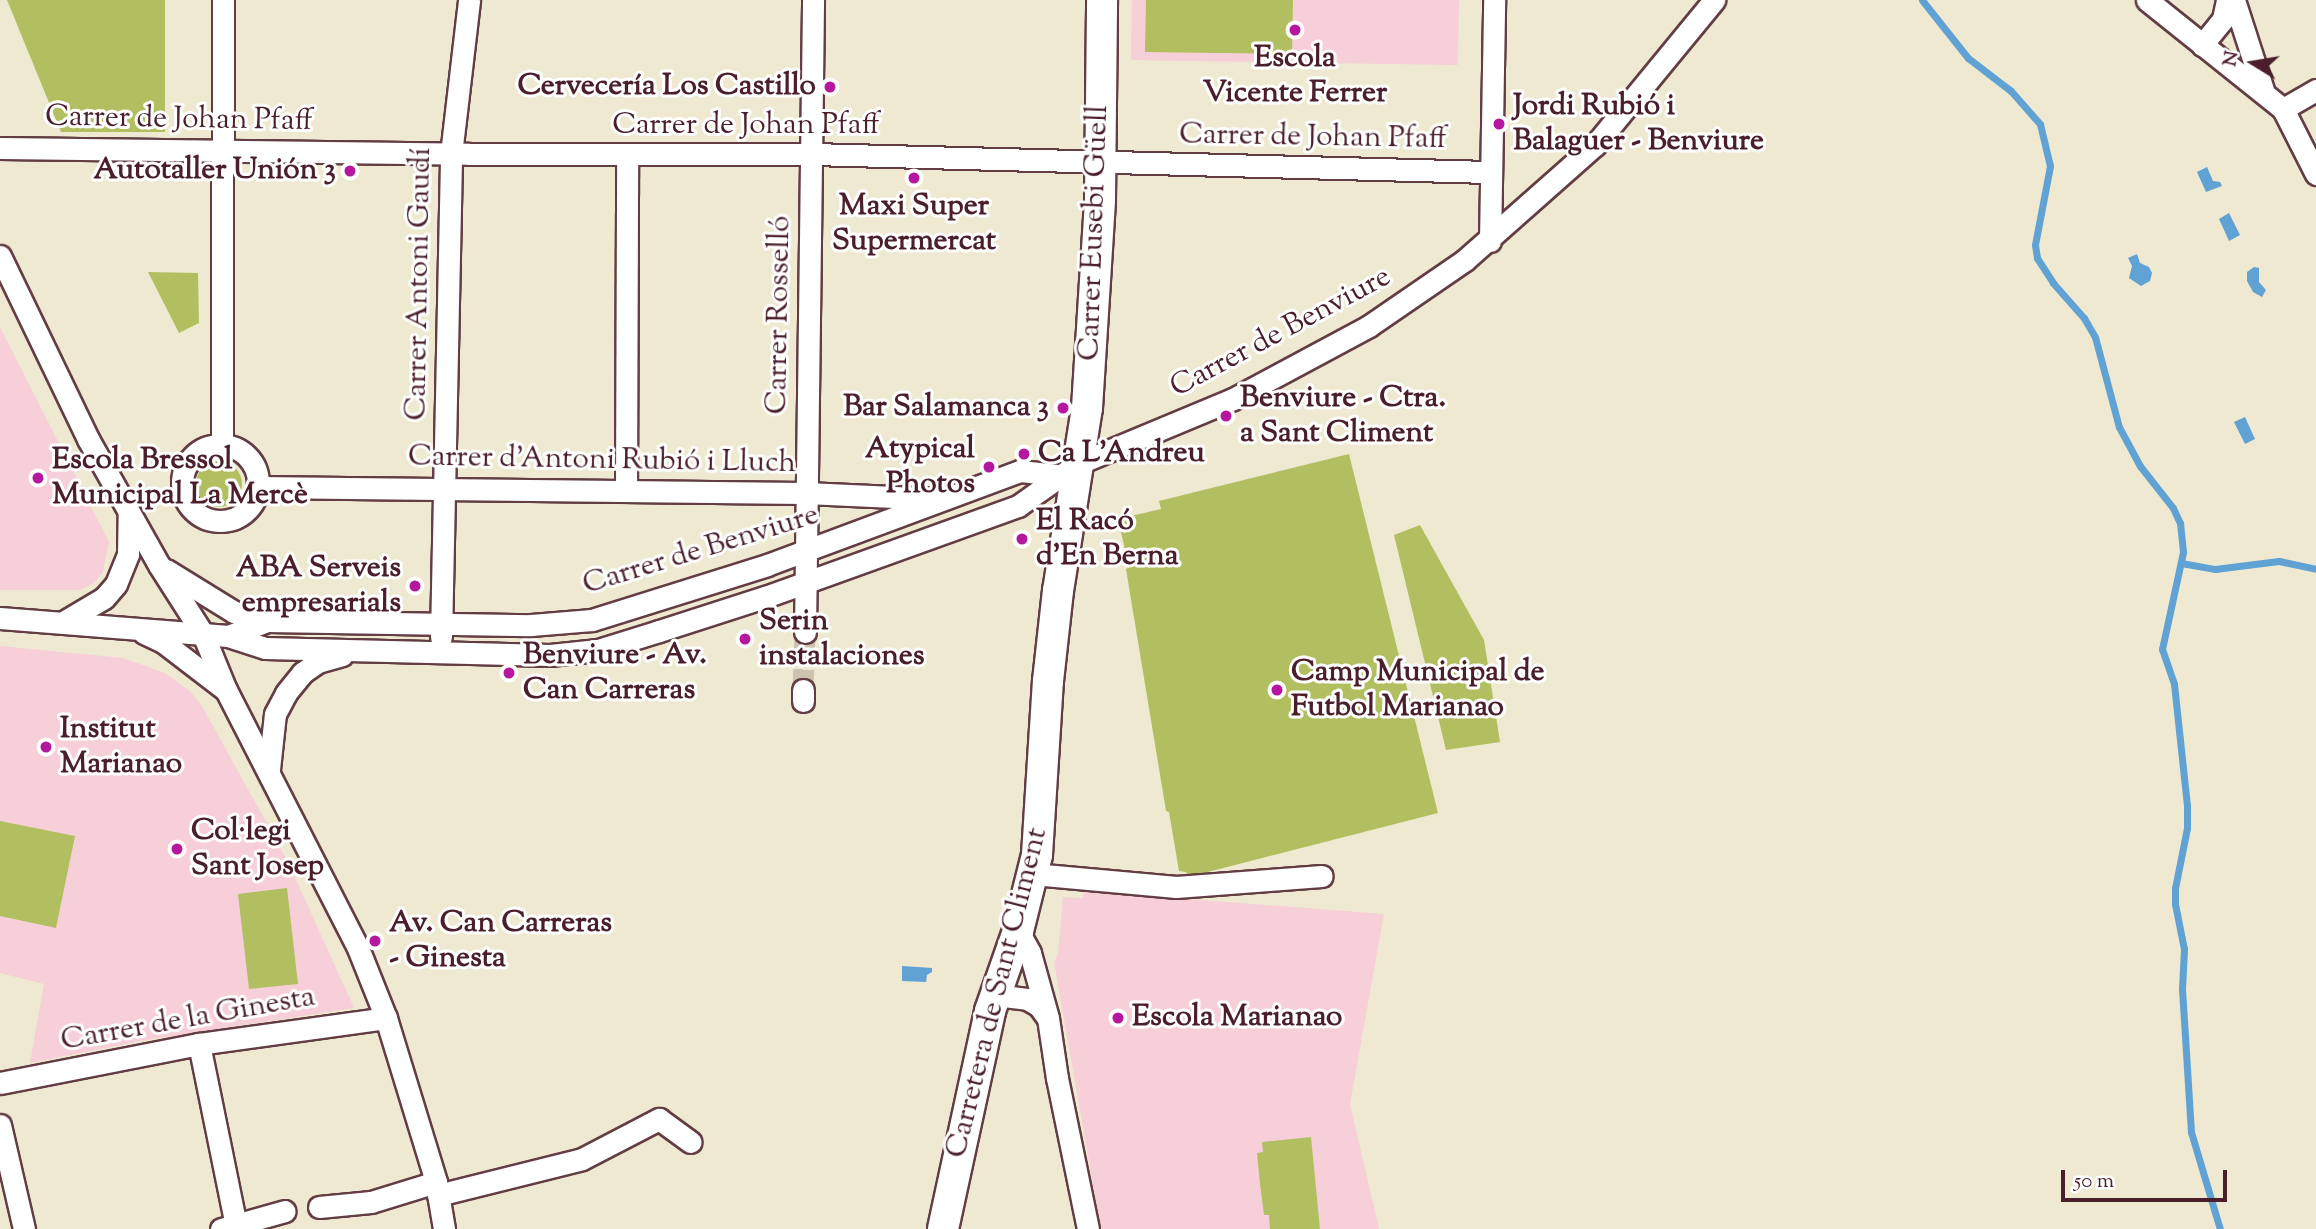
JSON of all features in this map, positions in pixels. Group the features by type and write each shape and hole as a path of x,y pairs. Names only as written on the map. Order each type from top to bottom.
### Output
{"street":[{"path":"222,445 223,0"},
{"name":"Carrer Antoni Gaudí","path":"441,655 450,154 469,0"},
{"name":"Carrer Rosselló","path":"805,632 813,0"},
{"name":"Carrer Eusebi Güell","path":"1067,470 1087,408 1100,200 1102,0"},
{"path":"1490,241 1494,0"},
{"name":"Carrer de Benviure","path":"0,618 65,621 228,636 265,648 441,655 550,655 598,650 804,582 1018,506 1067,470 1233,398 1369,326 1490,241 1595,145 1714,0"},
{"path":"2147,0 2283,109 2316,174"},
{"path":"2202,45 2223,19 2227,0"},
{"path":"2234,0 2264,93"},
{"path":"2283,109 2316,90"},
{"name":"Carrer de Johan Pfaff","path":"0,148 450,154 811,155 1491,172"},
{"path":"626,491 628,155"},
{"path":"0,256 88,439 159,565 203,634 226,690 269,769 358,948 386,1018 437,1188 444,1229"},
{"path":"222,445 237,449 248,457 255,466 257,487 254,500 246,511 234,519 214,520 195,512 183,491 186,467 202,449 222,445"},
{"name":"Carrer de Benviure","path":"228,636 267,621 531,625 592,620 804,551 1020,471 1067,470"},
{"name":"Carretera de Sant Climent","path":"943,1229 995,995 1018,931 1033,874 1043,799 1052,642 1067,470"},
{"name":"Carrer d'Antoni Rubió i Lluch","path":"257,487 806,493 946,499"},
{"path":"65,621 104,597 116,584 128,554 129,514"},
{"path":"159,565 234,612 267,621"},
{"path":"132,627 163,642 226,690"},
{"name":"Carrer de Benviure","path":"269,769 275,715 286,693 302,673 318,662 353,651"},
{"path":"1033,874 1177,887 1322,876"},
{"path":"1018,931 1030,953 1048,1018 1057,1078 1088,1229"},
{"path":"995,995 1027,999 1040,1006 1048,1018"},
{"name":"Carrer de la Ginesta","path":"0,1083 199,1044 386,1018"},
{"path":"199,1044 225,1228 285,1211"},
{"path":"319,1207 371,1202 582,1159 659,1119 691,1142"},
{"path":"0,1125 24,1229"}],"shaded area":[{"name":"Escola Vicente Ferrer","path":"1132,0 1459,0 1458,65 1131,60"},
{"name":"Escola Bressol Municipal La Mercè","path":"0,327 109,542 103,572 94,583 80,590 0,590"},
{"name":"Col·legi Sant Josep","path":"0,646 123,658 165,673 190,691 202,706 288,862 354,1008 146,1040 30,1063 44,984 0,973"},
{"path":"1084,891 1384,914 1350,1104 1379,1229 1101,1229 1054,963 1058,953 1063,897 1083,898"}],"green space":[{"path":"7,0 165,0 165,132 61,132"},
{"path":"1146,0 1293,0 1292,54 1145,52"},
{"path":"148,272 198,273 199,323 179,333"},
{"name":"Camp Municipal de Futbol Marianao","path":"1349,454 1438,813 1188,877 1186,872 1179,871 1169,812 1166,811 1126,569 1129,567 1118,519 1161,509 1159,501"},
{"path":"219,461 235,468 242,484 235,500 219,507 203,500 196,484 203,468"},
{"path":"1420,525 1484,640 1500,742 1446,750 1394,535"},
{"path":"0,821 75,836 56,928 0,916"},
{"path":"287,888 298,984 249,989 238,894"},
{"path":"1311,1137 1320,1229 1270,1229 1269,1215 1264,1215 1257,1153 1263,1152 1262,1142"}],"water":[{"path":"2207,167 2213,181 2220,182 2222,186 2206,192 2197,172"},
{"path":"2229,213 2240,235 2229,241 2219,219"},
{"path":"2137,254 2140,263 2149,267 2152,273 2150,281 2141,286 2129,278 2132,266 2128,258"},
{"path":"2254,267 2259,268 2259,282 2266,290 2262,297 2253,292 2247,281 2247,272"},
{"path":"2245,417 2255,439 2245,444 2234,422"},
{"path":"902,966 932,968 932,972 927,975 926,982 902,981"}],"waterway":[{"path":"1922,0 1968,58 2011,91 2040,124 2050,166 2035,245 2037,258 2053,283 2084,318 2095,337 2119,427 2140,466 2173,508 2180,523 2183,552 2162,649 2174,684 2187,805 2187,828 2175,888 2175,904 2184,949 2182,989 2191,1132 2220,1229"},
{"path":"2181,563 2215,569 2279,561 2316,569"}],"tunnel":[{"path":"803,690 805,632"}],"place":[{"name":"Escola Vicente Ferrer","path":"1295,30"},
{"name":"Cervecería Los Castillo","path":"830,87"},
{"name":"Jordi Rubió i Balaguer - Benviure","path":"1499,124"},
{"name":"Autotaller Unión 3","path":"350,171"},
{"name":"Maxi Super Supermercat","path":"914,178"},
{"name":"Bar Salamanca 3","path":"1063,408"},
{"name":"Benviure - Ctra. a Sant Climent","path":"1226,416"},
{"name":"Ca L'Andreu","path":"1024,454"},
{"name":"Atypical Photos","path":"989,467"},
{"name":"Escola Bressol Municipal La Mercè","path":"38,478"},
{"name":"El Racó d'En Berna","path":"1022,539"},
{"name":"ABA Serveis empresarials","path":"415,586"},
{"name":"Serin instalaciones","path":"745,639"},
{"name":"Benviure - Av. Can Carreras","path":"509,673"},
{"name":"Camp Municipal de Futbol Marianao","path":"1277,690"},
{"name":"Institut Marianao","path":"46,747"},
{"name":"Col·legi Sant Josep","path":"177,849"},
{"name":"Av. Can Carreras - Ginesta","path":"375,941"},
{"name":"Escola Marianao","path":"1118,1018"}]}
